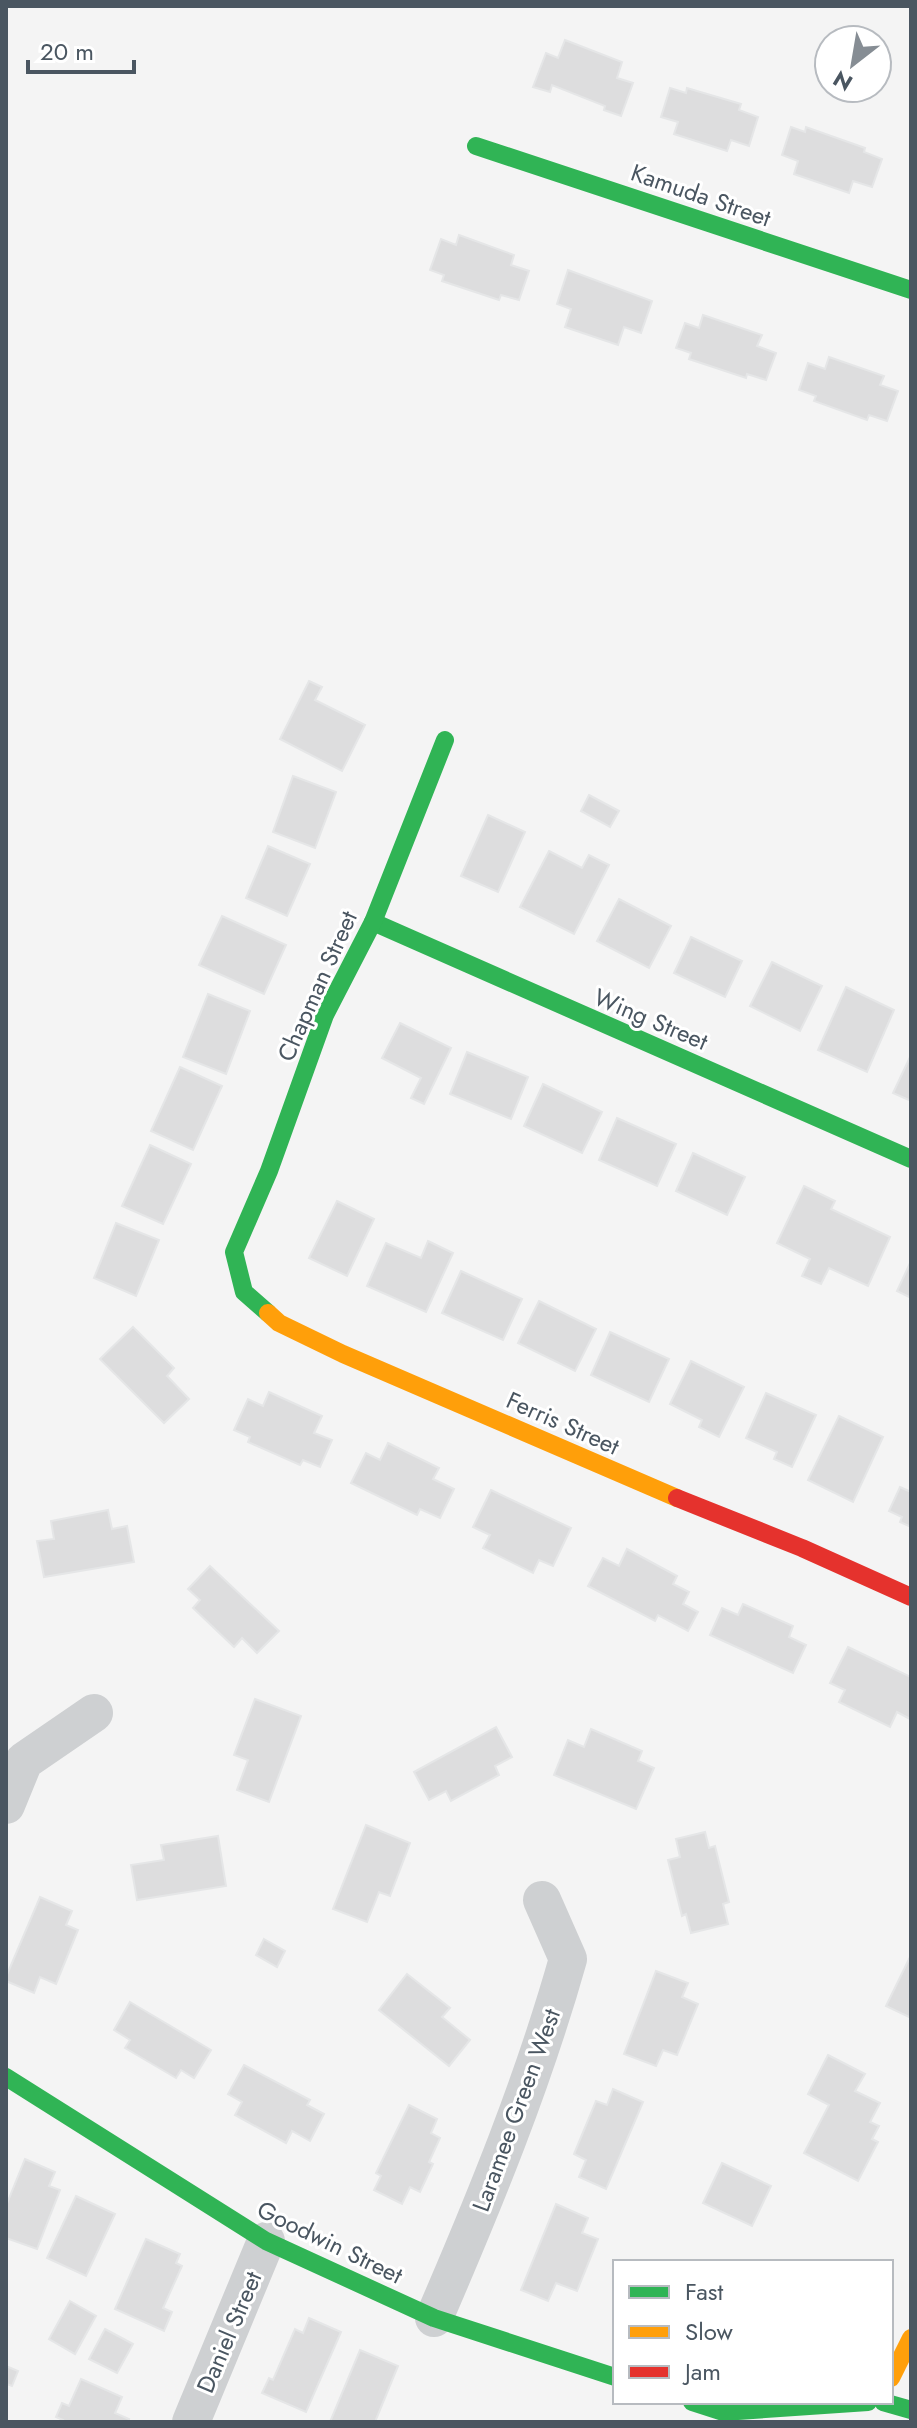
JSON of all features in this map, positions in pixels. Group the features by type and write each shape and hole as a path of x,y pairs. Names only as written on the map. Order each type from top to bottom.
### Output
{"street":[{"name":"Kamuda Street","path":"476,146 911,290"},
{"name":"Chapman Street","path":"234,1252 269,1171 325,1015 373,922 445,740"},
{"name":"Wing Street","path":"373,922 911,1159"},
{"name":"Ferris Street","path":"234,1252 244,1292 279,1323 608,1470 802,1548 911,1597"},
{"path":"6,1805 24,1761 94,1713"},
{"name":"Laramee Green West","path":"434,2318 500,2163 546,2039 568,1959 542,1900"},
{"name":"Goodwin Street","path":"6,2077 266,2241 434,2318 613,2376"},
{"name":"Daniel Street","path":"191,2422 266,2241"},
{"path":"893,2374 911,2338"},
{"path":"698,2404 723,2412 839,2404"},
{"path":"870,2422 880,2404"},
{"path":"888,2404 911,2410"}],"building":[{"path":"565,40 622,62 617,78 633,83 621,116 604,110 605,106 552,85 550,92 533,87 546,53 558,58"},
{"path":"670,88 686,93 687,88 741,104 739,110 758,117 749,146 731,140 727,151 674,134 678,122 661,117"},
{"path":"791,127 805,132 806,127 865,148 864,152 882,159 872,187 853,181 849,193 794,174 798,161 782,155"},
{"path":"459,235 514,255 511,265 529,271 519,300 501,295 499,300 442,281 444,275 430,270 441,239 456,245"},
{"path":"568,270 652,301 641,333 624,327 618,345 565,327 571,309 557,304"},
{"path":"703,315 762,335 757,346 776,353 766,380 747,374 746,378 689,359 691,353 676,348 685,323 699,328"},
{"path":"829,357 884,376 880,385 898,391 887,421 869,415 867,420 814,401 816,396 799,390 808,363 825,369"},
{"path":"309,681 322,687 315,700 365,725 342,771 280,739"},
{"path":"293,776 336,792 315,848 273,832"},
{"path":"589,795 619,811 610,827 581,811"},
{"path":"488,815 525,832 498,892 461,876"},
{"path":"268,846 310,864 287,916 246,898"},
{"path":"549,851 582,868 589,855 609,865 574,934 520,907"},
{"path":"619,899 671,926 649,968 597,941"},
{"path":"222,916 286,945 264,994 199,965"},
{"path":"691,937 742,961 725,997 674,973"},
{"path":"772,962 822,986 800,1031 750,1006"},
{"path":"846,987 894,1010 867,1072 818,1050"},
{"path":"208,994 250,1011 226,1074 183,1057"},
{"path":"400,1023 451,1048 424,1104 411,1098 421,1078 382,1058"},
{"path":"467,1052 528,1077 511,1119 450,1094"},
{"path":"911,1055 911,1101 893,1093"},
{"path":"180,1067 222,1086 193,1150 151,1131"},
{"path":"543,1084 602,1112 582,1153 524,1126"},
{"path":"617,1118 676,1144 657,1186 599,1160"},
{"path":"150,1145 191,1164 163,1224 122,1206"},
{"path":"693,1153 745,1177 727,1215 676,1191"},
{"path":"804,1186 835,1201 831,1209 890,1237 868,1286 829,1268 821,1284 802,1276 810,1259 777,1243"},
{"path":"337,1201 374,1219 347,1276 309,1258"},
{"path":"116,1223 159,1240 136,1296 94,1278"},
{"path":"428,1241 453,1253 426,1312 367,1286 386,1243 421,1258"},
{"path":"911,1261 911,1298 897,1291"},
{"path":"461,1271 522,1299 503,1340 442,1313"},
{"path":"539,1301 596,1329 575,1371 518,1343"},
{"path":"133,1327 174,1368 167,1376 189,1399 164,1423 100,1359"},
{"path":"610,1332 669,1359 649,1402 591,1375"},
{"path":"691,1361 744,1387 719,1437 699,1427 702,1420 670,1404"},
{"path":"269,1392 322,1416 314,1433 332,1440 320,1467 303,1460 300,1465 248,1442 250,1437 234,1430 248,1399 263,1406"},
{"path":"766,1393 816,1415 792,1467 774,1459 777,1452 746,1438"},
{"path":"839,1416 883,1437 853,1502 808,1480"},
{"path":"388,1443 439,1468 433,1479 454,1489 440,1518 420,1509 417,1515 351,1483 366,1453 380,1460"},
{"path":"900,1487 911,1492 911,1527 900,1522 902,1517 889,1511"},
{"path":"491,1490 571,1528 553,1566 539,1560 533,1573 483,1548 490,1535 473,1527"},
{"path":"108,1510 112,1529 127,1526 134,1562 44,1577 37,1541 54,1539 51,1521"},
{"path":"627,1549 677,1576 673,1584 689,1592 683,1604 698,1612 688,1631 658,1615 655,1621 588,1586 603,1558 619,1566"},
{"path":"210,1566 279,1631 257,1653 242,1638 234,1647 193,1608 200,1600 188,1589"},
{"path":"743,1604 793,1626 789,1637 806,1645 793,1673 710,1635 722,1608 738,1615"},
{"path":"848,1647 911,1677 910,1719 897,1712 890,1727 839,1702 845,1690 830,1683"},
{"path":"255,1699 301,1716 269,1802 237,1790 248,1760 234,1755"},
{"path":"496,1727 512,1757 495,1766 499,1775 451,1801 446,1791 429,1800 414,1772"},
{"path":"591,1729 642,1751 638,1761 654,1768 636,1809 554,1775 568,1740 584,1747"},
{"path":"366,1825 410,1843 390,1896 379,1892 367,1922 333,1909"},
{"path":"705,1832 709,1848 715,1846 729,1902 723,1904 728,1924 691,1933 686,1914 682,1916 668,1860 680,1857 676,1839"},
{"path":"218,1836 226,1886 137,1900 131,1865 164,1860 161,1845"},
{"path":"40,1897 72,1911 66,1925 78,1930 56,1984 40,1977 34,1993 6,1981 6,1977"},
{"path":"264,1939 285,1951 277,1967 256,1955"},
{"path":"911,1955 911,2018 886,2006"},
{"path":"656,1971 688,1983 682,1997 698,2004 677,2055 663,2050 656,2066 624,2054"},
{"path":"407,1974 450,2008 442,2017 470,2040 449,2066 379,2010"},
{"path":"130,2002 211,2050 194,2078 181,2070 176,2078 125,2048 130,2040 114,2030"},
{"path":"828,2055 865,2074 855,2091 880,2103 870,2122 879,2126 872,2139 878,2142 858,2181 804,2153 829,2105 808,2094"},
{"path":"244,2065 310,2100 307,2105 324,2114 310,2141 292,2131 286,2143 235,2115 242,2102 228,2094"},
{"path":"613,2089 643,2102 606,2189 579,2177 586,2160 574,2154 596,2101 607,2105"},
{"path":"409,2105 437,2119 431,2133 440,2138 429,2162 433,2164 420,2192 410,2187 402,2204 374,2190 381,2176 376,2173"},
{"path":"25,2159 55,2172 49,2186 60,2190 37,2249 6,2238 6,2206"},
{"path":"722,2163 771,2186 752,2226 703,2203"},
{"path":"76,2196 115,2214 86,2276 47,2258"},
{"path":"556,2204 588,2218 582,2233 598,2239 577,2291 556,2283 548,2301 521,2290"},
{"path":"146,2239 180,2254 176,2263 182,2266 163,2308 172,2312 164,2331 115,2309"},
{"path":"70,2301 96,2316 75,2354 49,2339"},
{"path":"309,2318 341,2332 306,2412 262,2393 269,2378 273,2380 295,2329 303,2333"},
{"path":"105,2329 133,2344 117,2373 89,2359"},
{"path":"360,2350 398,2366 375,2422 330,2422"},
{"path":"6,2366 18,2371 12,2386 7,2384 6,2387"},
{"path":"81,2379 122,2397 115,2413 129,2419 128,2422 62,2422 56,2417 62,2403 69,2406"}],"traffic: fast":[{"path":"476,146 911,290"},
{"path":"268,1313 244,1292 234,1252 269,1171 325,1015 373,922 445,740"},
{"path":"373,922 911,1159"},
{"path":"6,2077 266,2241 434,2318 613,2376"},
{"path":"698,2404 723,2412 839,2404"},
{"path":"890,2404 911,2410"}],"traffic: slow":[{"path":"268,1313 279,1323 343,1354 677,1498"},
{"path":"893,2374 911,2338"}],"traffic: jam":[{"path":"677,1498 802,1548 911,1597"}]}
